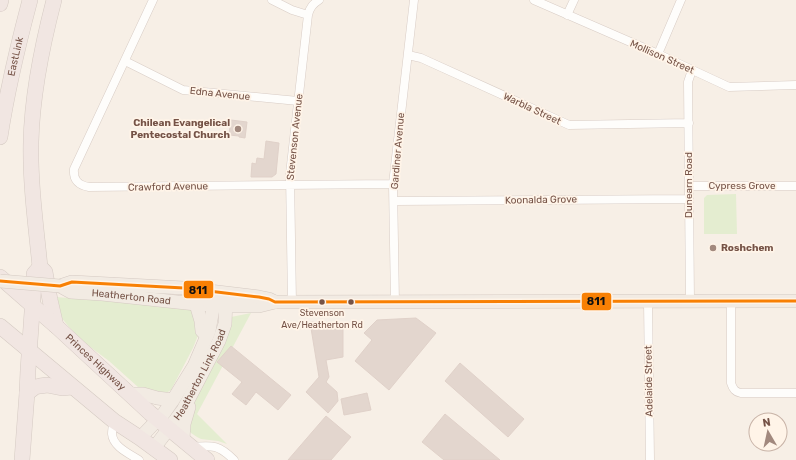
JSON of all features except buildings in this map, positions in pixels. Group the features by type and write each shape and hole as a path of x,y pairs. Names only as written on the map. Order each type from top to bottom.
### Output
{"highway":[{"path":"0,4 1,0"},
{"name":"EastLink","path":"0,137 5,103 20,35 30,0"},
{"path":"54,0 40,57 35,89 31,140 31,165 40,267 45,272 56,326"},
{"path":"22,460 34,274 40,267"},
{"name":"Princes Highway","path":"0,277 164,424 208,460"},
{"path":"0,326 114,421 170,460"},
{"path":"27,393 40,386 47,385 62,388 72,387"}],"main road":[{"name":"Heatherton Road","path":"0,281 68,287 178,288 220,299 259,306 275,302 395,303 796,301"},
{"name":"Heatherton Road","path":"68,287 102,294 196,304 220,299"},
{"name":"Heatherton Link Road","path":"154,448 173,400 194,366 207,336 220,299"},
{"name":"Heatherton Link Road","path":"140,438 164,424 183,410 219,341 225,324 220,299"},
{"path":"196,304 202,331 207,336"},
{"path":"130,394 143,394 173,400"},
{"path":"187,443 184,424 189,409 189,399"}],"street":[{"path":"125,61 153,0"},
{"path":"272,0 292,10 308,15"},
{"name":"Stevenson Avenue","path":"292,303 290,174 308,15 310,7 319,0"},
{"name":"Gardiner Avenue","path":"395,303 393,184 414,0"},
{"name":"Mollison Street","path":"534,0 729,86 796,86"},
{"path":"567,15 574,0"},
{"path":"658,54 681,0"},
{"name":"Warbla Street","path":"408,55 421,58 569,125 689,123"},
{"name":"Edna Avenue","path":"125,61 183,90 298,101"},
{"name":"Crawford Avenue","path":"125,61 74,169 75,180 83,186 393,184"},
{"name":"Dunearn Road","path":"690,301 688,82 692,70"},
{"name":"Cypress Grove","path":"689,186 796,186"},
{"name":"Koonalda Grove","path":"394,201 689,199"},
{"name":"Adelaide Street","path":"648,301 650,460"},
{"path":"732,301 731,383 736,392 796,393"},
{"path":"114,421 112,434 113,439 121,448 139,460"},
{"path":"187,443 219,448 226,452 234,460"}],"green space":[{"path":"736,194 737,234 704,234 704,198 707,195"},
{"path":"55,297 184,306 194,312 199,333 193,348 171,390 163,395 146,391 138,387 109,361 85,343 69,327 60,316"},
{"path":"251,313 197,414 227,444 218,441 201,439 191,433 187,423 196,399 231,317"}],"transit line":[{"name":"811","path":"0,281 60,286 72,282 184,288 259,297 275,302 796,301"}],"place":[{"name":"Chilean Evangelical Pentecostal Church","path":"238,129"},
{"name":"Roshchem","path":"713,248"},
{"name":"Stevenson Ave/Heatherton Rd","path":"322,302"}]}
